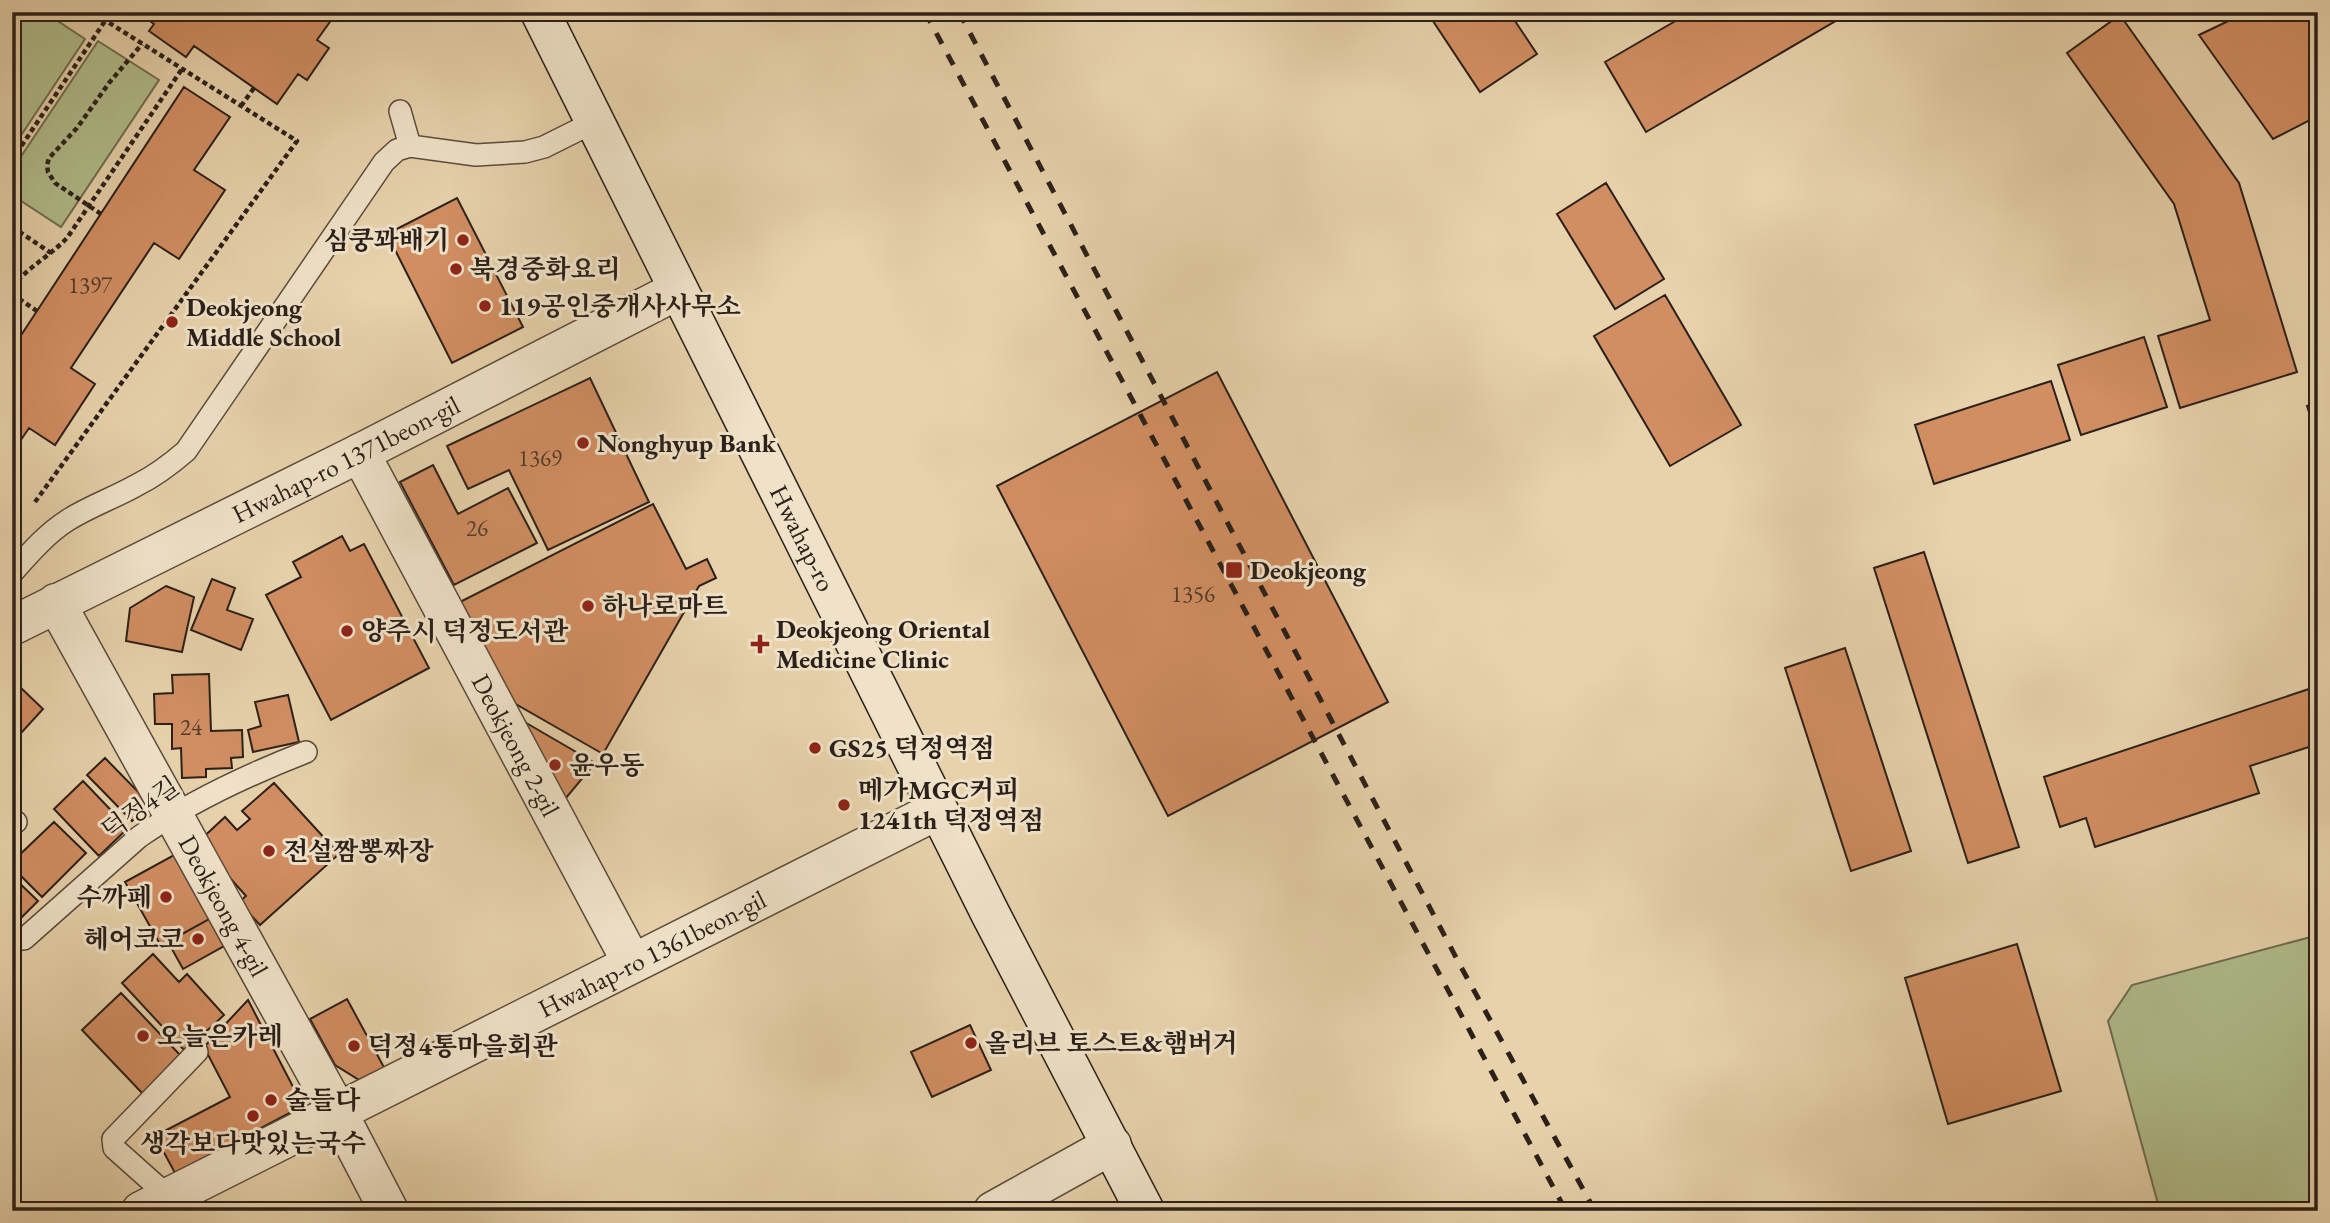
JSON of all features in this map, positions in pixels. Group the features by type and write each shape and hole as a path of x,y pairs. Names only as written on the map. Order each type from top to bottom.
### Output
{"street":[{"name":"Hwahap-ro","path":"540,12 938,810 1145,1211"},
{"name":"Hwahap-ro 1371beon-gil","path":"12,626 360,453 678,290"},
{"name":"Deokjeong 2-gil","path":"360,453 632,963"},
{"name":"Deokjeong 4-gil","path":"56,603 337,1111 389,1211"},
{"name":"Hwahap-ro 1361beon-gil","path":"155,1204 938,810"},
{"path":"993,1211 1112,1145"}],"lane":[{"path":"400,111 410,146"},
{"path":"12,573 40,542 65,522 109,497 135,487 167,468 186,451 384,162 397,150 410,146 476,155 525,152 544,147 594,122"},
{"name":"덕정4길","path":"24,939 139,837 243,777 306,752"},
{"path":"155,1204 114,1148 113,1139 197,1052"}],"path":[{"path":"29,511 297,141 92,12"},
{"path":"12,160 105,21"},
{"path":"101,214 55,183 49,176 47,165 54,152 77,128 109,83 142,44"},
{"path":"12,287 29,269 68,239 181,69"},
{"path":"241,106 254,88"},
{"path":"12,227 51,253"},
{"path":"12,295 37,312"}],"green space":[{"path":"12,12 44,12 85,39 12,149"},
{"path":"98,41 159,80 61,227 12,195 12,170"},
{"path":"2318,935 2318,1211 2160,1211 2108,1021 2132,985"}],"building":[{"path":"137,12 337,12 317,40 329,48 307,80 298,74 277,104 194,46 186,57 149,31 154,24"},
{"path":"1427,12 1509,12 1537,54 1480,92"},
{"path":"1691,12 1851,12 1646,132 1605,62"},
{"path":"2247,12 2302,12 2318,26 2318,116 2273,139 2199,35"},
{"path":"2120,15 2239,183 2297,372 2180,408 2158,336 2210,320 2174,204 2067,53"},
{"path":"184,87 230,117 194,170 225,190 179,259 154,243 71,368 95,384 55,445 29,428 12,453 12,349"},
{"path":"1606,183 1664,279 1615,309 1557,214"},
{"path":"457,198 523,327 452,363 387,234"},
{"path":"1665,295 1741,425 1670,466 1594,336"},
{"path":"2144,337 2167,407 2081,435 2058,365"},
{"path":"1217,372 1388,702 1168,816 997,486"},
{"path":"590,378 649,502 548,550 509,470 468,489 447,446"},
{"path":"2051,381 2070,440 1934,484 1915,425"},
{"path":"2318,403 2318,440 2307,406"},
{"path":"433,465 458,514 508,488 537,543 454,585 400,482"},
{"path":"653,504 686,569 707,559 716,578 699,586 603,754 507,699 458,603"},
{"name":"양주시 덕정도서관","path":"342,536 350,551 364,544 429,668 331,720 266,595 301,577 293,562"},
{"path":"1924,552 2019,847 1968,863 1874,568"},
{"path":"212,579 235,588 227,610 253,619 241,650 191,630"},
{"path":"166,586 194,597 182,652 126,641 130,608"},
{"path":"1845,648 1911,851 1851,871 1785,668"},
{"path":"209,674 211,731 242,730 243,757 231,758 232,768 206,769 206,777 182,778 181,748 172,749 172,724 155,724 154,694 173,693 172,675"},
{"path":"2318,686 2318,744 2250,766 2259,793 2095,847 2086,818 2060,827 2044,777"},
{"path":"20,687 43,709 12,743 12,688"},
{"path":"288,695 299,742 253,752 248,730 261,726 255,702"},
{"path":"516,717 595,763 561,804"},
{"path":"105,758 150,804 132,821 87,775"},
{"path":"83,781 128,828 99,856 54,809"},
{"path":"274,783 339,854 260,925 239,902 246,896 198,842 225,817 237,830 250,819 242,811"},
{"path":"54,822 86,853 42,897 12,867 12,862"},
{"path":"174,855 209,919 161,946 125,882"},
{"path":"12,876 38,901 12,927"},
{"path":"209,919 224,946 183,969 168,942"},
{"path":"2017,944 2061,1091 1948,1124 1905,978"},
{"path":"153,954 179,982 187,974 224,1015 185,1051 122,983"},
{"path":"121,993 182,1057 143,1094 82,1030"},
{"path":"347,999 386,1071 364,1083 335,1065 310,1019"},
{"path":"248,1000 303,1106 175,1173 155,1136 230,1097 204,1047"},
{"path":"970,1025 991,1070 932,1097 911,1052"}],"railway":[{"path":"925,12 1566,1211"},
{"path":"959,12 1460,965 1595,1211"}],"place":[{"name":"심쿵꽈배기","path":"463,240"},
{"name":"북경중화요리","path":"456,269"},
{"name":"119공인중개사사무소","path":"485,306"},
{"name":"Deokjeong Middle School","path":"172,322"},
{"name":"Nonghyup Bank","path":"583,443"},
{"name":"Deokjeong","path":"1234,570"},
{"name":"하나로마트","path":"588,606"},
{"name":"양주시 덕정도서관","path":"347,631"},
{"name":"Deokjeong Oriental Medicine Clinic","path":"760,644"},
{"name":"GS25 덕정역점","path":"815,748"},
{"name":"윤우동","path":"555,765"},
{"name":"메가MGC커피 1241th 덕정역점","path":"844,805"},
{"name":"전설짬뽕짜장","path":"269,851"},
{"name":"수까페","path":"166,897"},
{"name":"헤어코코","path":"198,939"},
{"name":"오늘은카레","path":"143,1036"},
{"name":"올리브 토스트&햄버거","path":"971,1043"},
{"name":"덕정4통마을회관","path":"354,1046"},
{"name":"술들다","path":"271,1100"},
{"name":"생각보다맛있는국수","path":"253,1116"}]}
